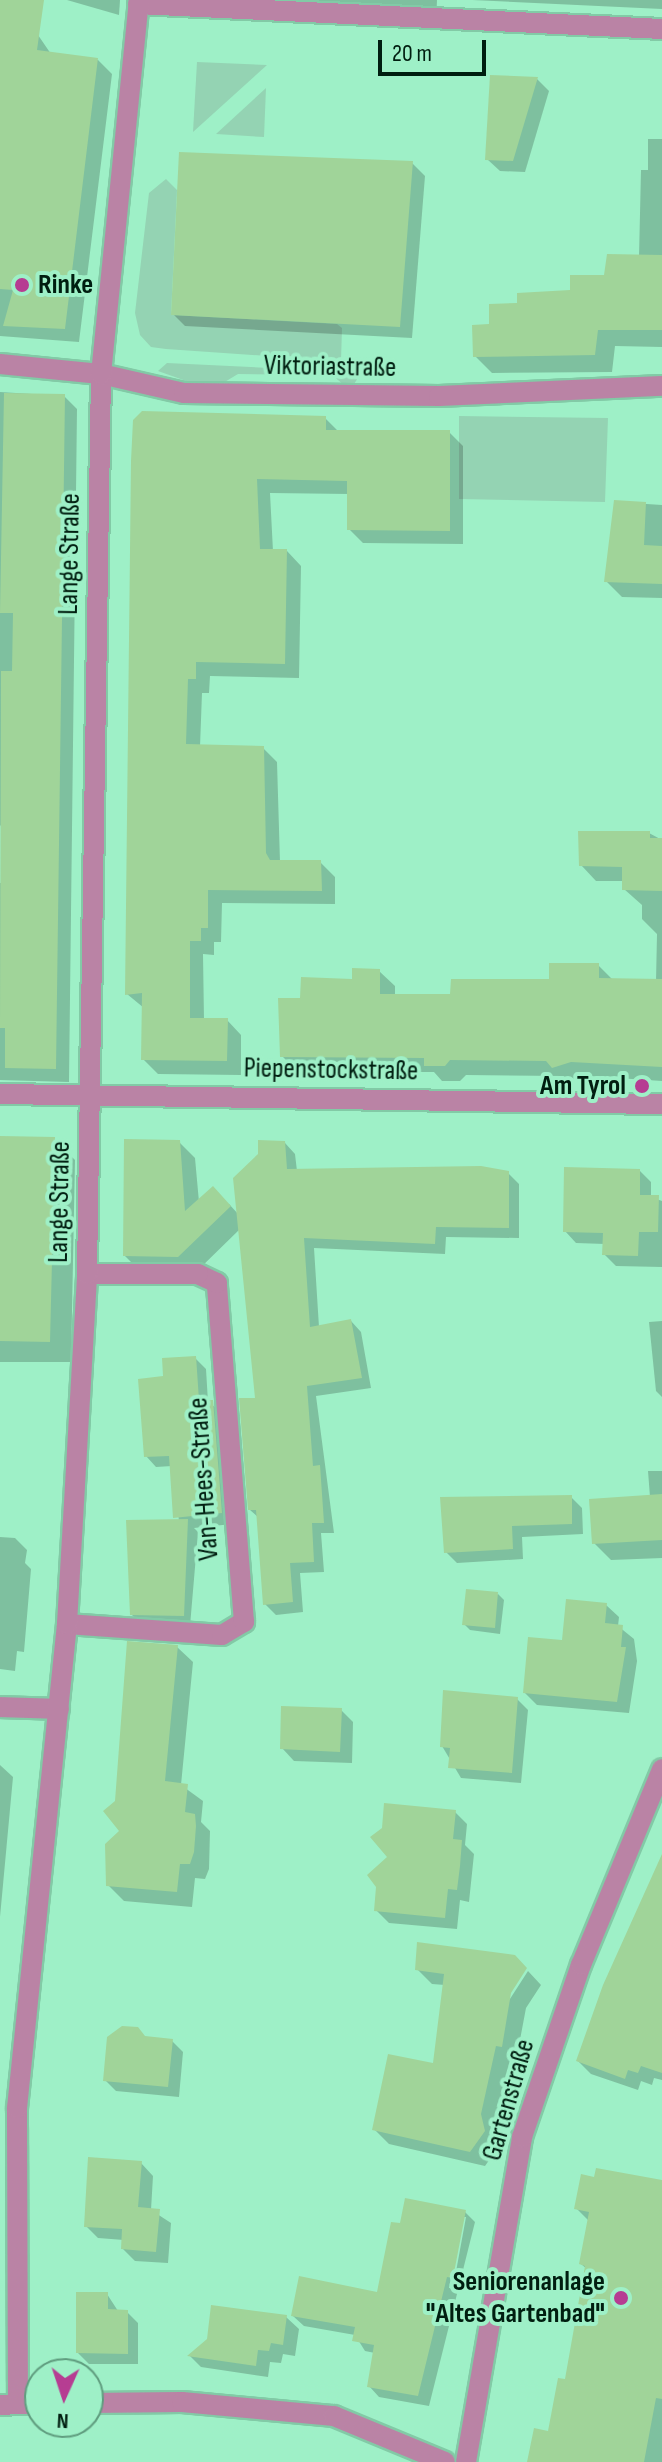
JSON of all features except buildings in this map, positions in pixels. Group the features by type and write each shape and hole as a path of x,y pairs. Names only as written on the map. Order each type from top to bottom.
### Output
{"street":[{"path":"139,2 662,29"},
{"name":"Lange Straße","path":"9,2404 17,2108 67,1624 87,1274 101,374 139,2"},
{"name":"Viktoriastraße","path":"0,364 101,374 184,393 439,396 662,386"},
{"name":"Piepenstockstraße","path":"0,1094 662,1104"},
{"name":"Van-Hees-Straße","path":"67,1624 222,1635 244,1622 217,1283 198,1274 87,1274"},
{"path":"0,1707 59,1709"},
{"name":"Gartenstraße","path":"466,2462 522,2137 581,1965 662,1769"},
{"path":"104,2403 182,2402 334,2416 445,2462"}],"green space":[{"path":"197,62 267,65 193,132"},
{"path":"266,88 264,137 216,134"},
{"path":"166,179 177,190 171,315 337,324 342,328 341,361 151,347 140,335 135,313 149,193"},
{"path":"167,363 363,370 354,384 344,385 332,375 238,374 223,383 189,382 158,371"},
{"path":"459,416 608,418 605,502 459,499"}],"place":[{"name":"Rinke","path":"22,285"},
{"name":"Am Tyrol","path":"642,1086"},
{"name":"Seniorenanlage \"Altes Gartenbad\"","path":"621,2298"}]}
